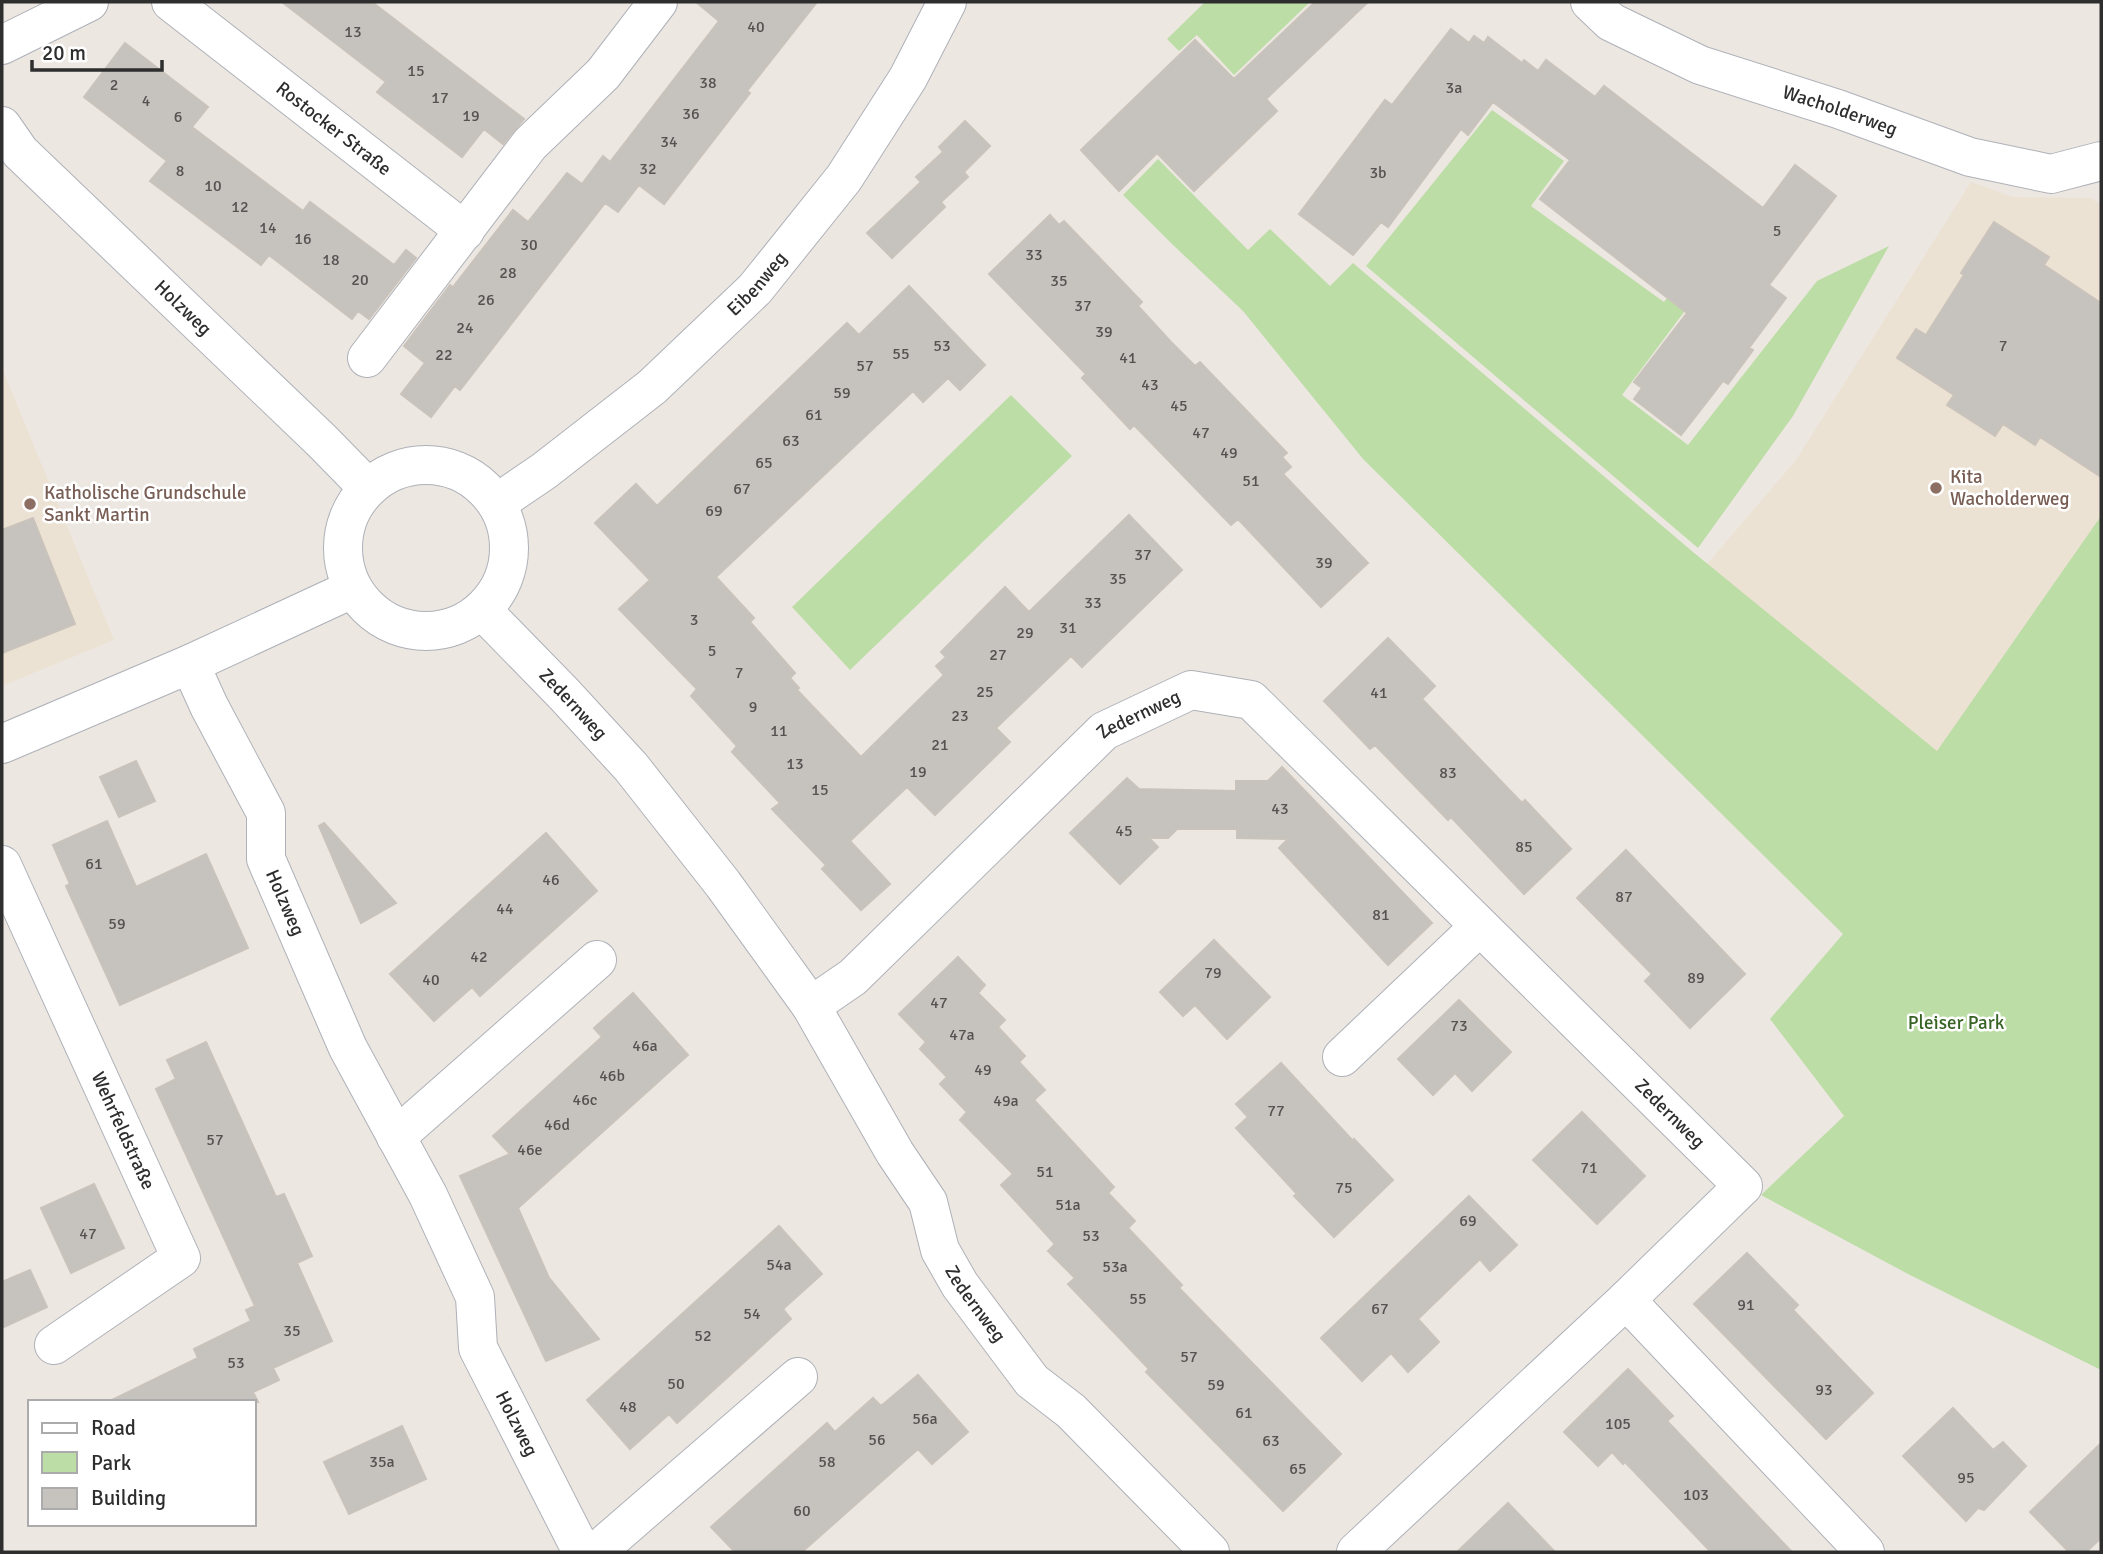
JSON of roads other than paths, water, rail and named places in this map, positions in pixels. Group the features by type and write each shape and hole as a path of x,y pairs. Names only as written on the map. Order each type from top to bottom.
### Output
{"street":[{"path":"2,45 89,2"},
{"name":"Rostocker Straße","path":"171,2 465,231"},
{"path":"367,358 530,144 603,74 658,2"},
{"name":"Eibenweg","path":"496,503 544,471 652,387 755,289 844,178 908,78 947,2"},
{"name":"Wacholderweg","path":"1590,2 1611,22 1700,65 1838,109 1970,157 2051,174 2101,161"},
{"name":"Holzweg","path":"2,126 20,152 367,487"},
{"path":"411,465 436,465 460,471 480,484 496,503 505,520 509,537 509,559 498,589 482,610 467,621 449,628 422,632 394,625 369,611 352,589 342,558 343,532 352,508 367,487 388,473 411,465"},
{"path":"2,744 190,664 352,589"},
{"name":"Zedernweg","path":"482,610 631,768 723,884 811,1006 895,1153 928,1202 940,1250 960,1285 1032,1381 1071,1411 1210,1552"},
{"name":"Holzweg","path":"190,664 209,706 266,813 266,859 348,1048 429,1195 475,1297 478,1348 582,1552"},
{"name":"Zedernweg","path":"811,1006 853,977 1104,732 1191,690 1251,700 1743,1186 1626,1300 1356,1552"},
{"name":"Wehrfeldstraße","path":"2,865 181,1258 54,1345"},
{"path":"1342,1057 1479,927"},
{"path":"396,1137 597,960"},
{"path":"1626,1300 1865,1552"},
{"path":"596,1552 798,1377"}],"place":[{"name":"Kita Wacholderweg","path":"1936,488"},
{"name":"Katholische Grundschule Sankt Martin","path":"30,504"}],"park label":[{"name":"Pleiser Park","path":"1956,1023"}]}
